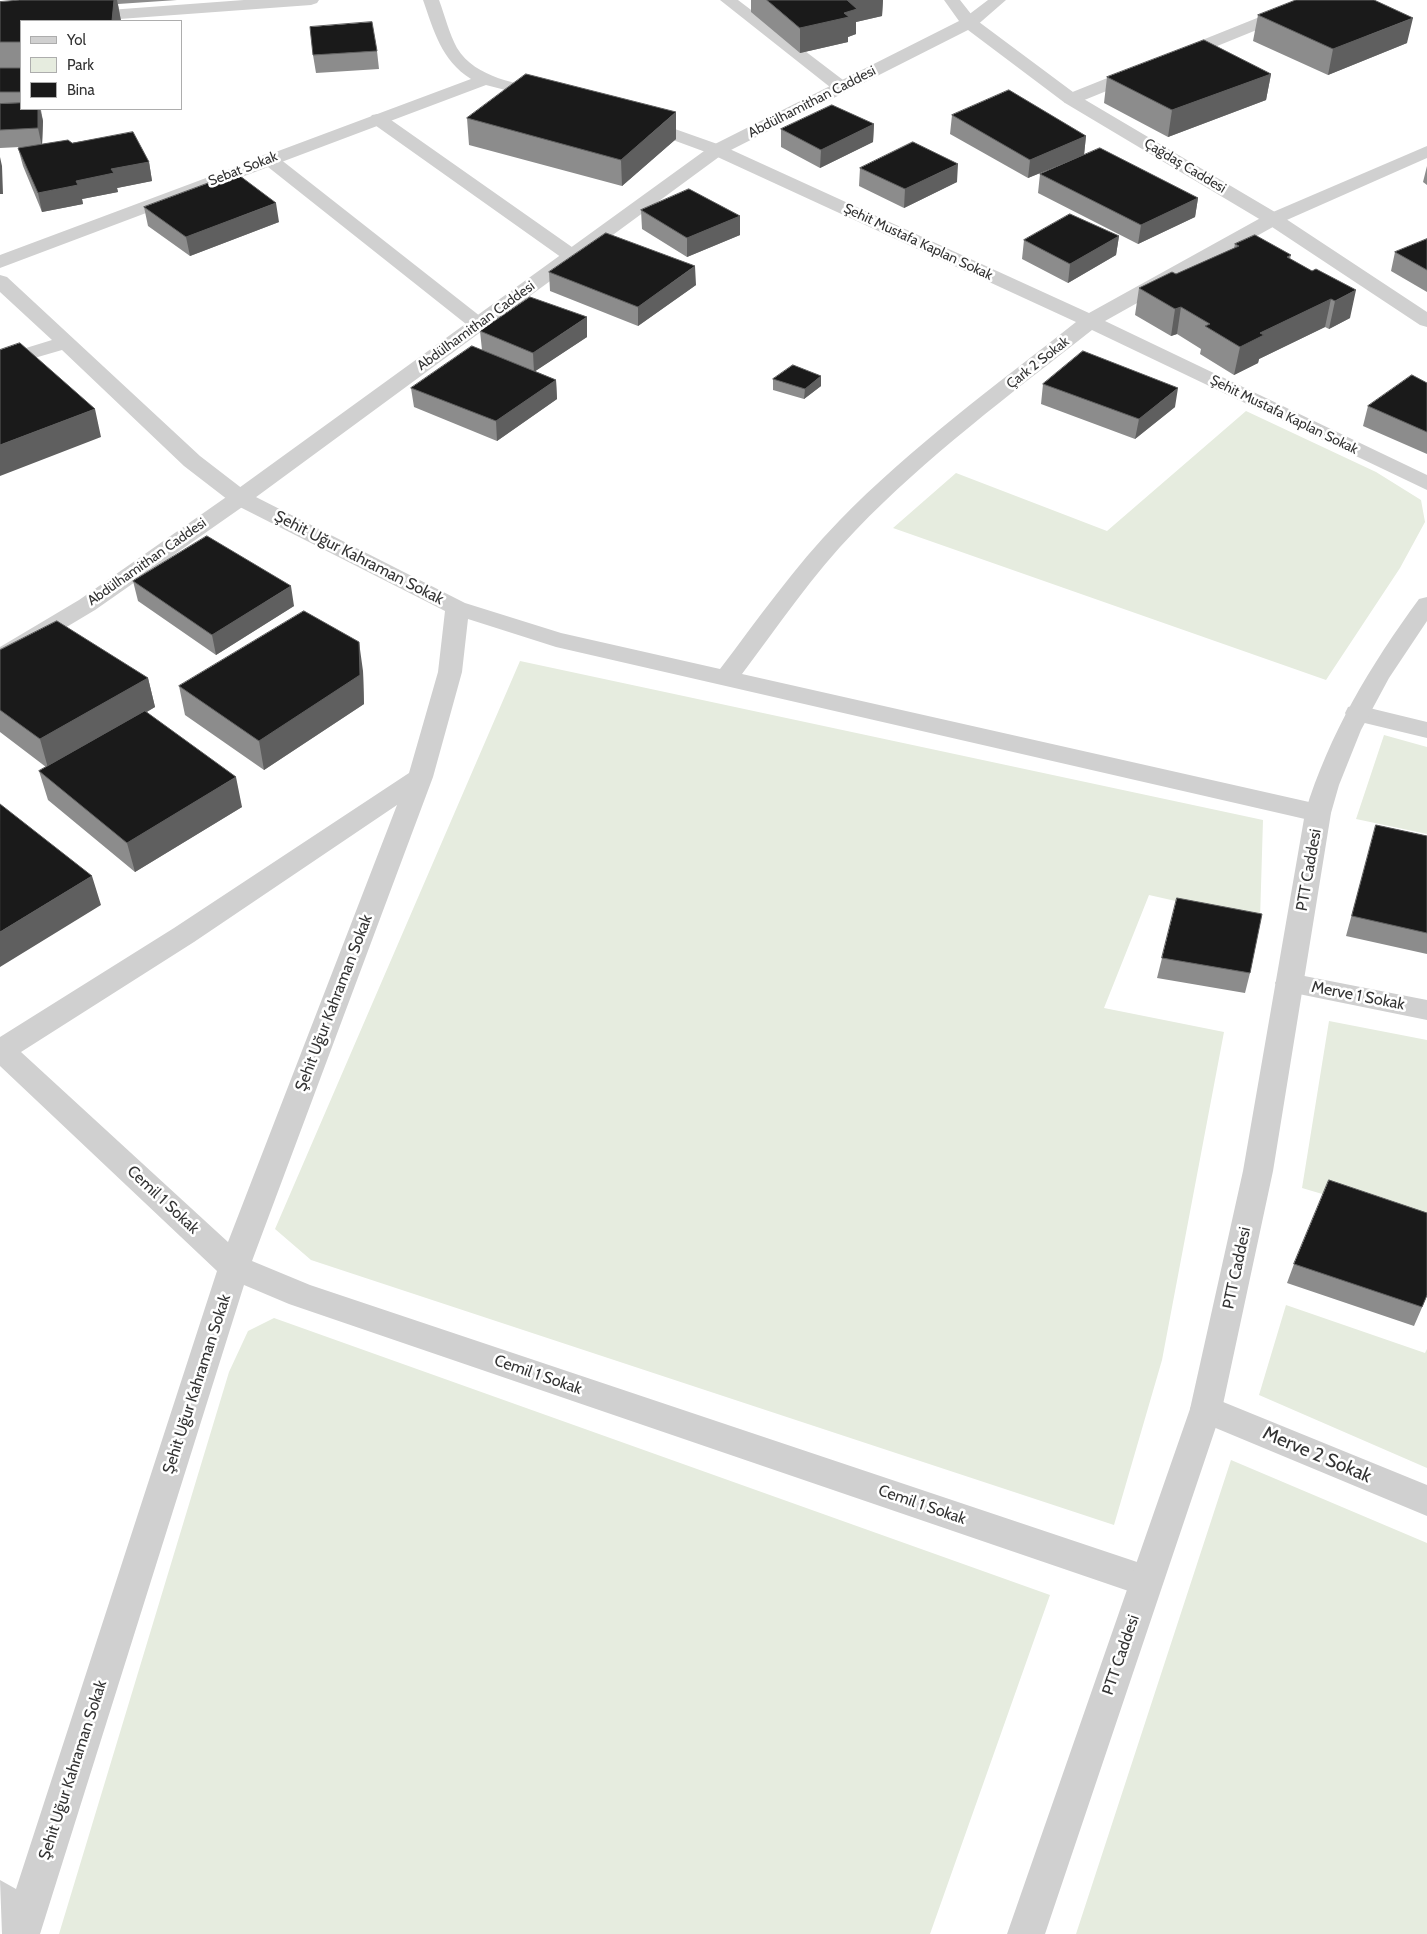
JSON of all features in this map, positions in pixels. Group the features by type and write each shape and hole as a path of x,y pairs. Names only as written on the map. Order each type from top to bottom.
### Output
{"street":[{"path":"47,20 311,0"},
{"path":"431,0 450,49 468,70 486,79 563,100"},
{"path":"728,0 841,87"},
{"name":"Çağdaş Caddesi","path":"952,0 969,23 1071,99 1273,218 1427,322"},
{"name":"Abdülhamithan Caddesi","path":"0,657 87,605 240,498 717,150 969,23 998,0"},
{"path":"1071,99 1317,0"},
{"name":"Sebat Sokak","path":"0,262 269,159 486,79"},
{"name":"Şehit Mustafa Kaplan Sokak","path":"624,117 717,150 1090,321 1427,483"},
{"path":"378,119 572,256"},
{"name":"Çark 2 Sokak","path":"726,678 794,590 846,527 918,459 1090,321 1273,218 1427,151"},
{"path":"269,159 478,324"},
{"name":"Şehit Uğur Kahraman Sokak","path":"0,281 192,461 240,498 457,608 450,672 420,777 234,1267 15,1920"},
{"path":"0,362 65,343"},
{"name":"PTT Caddesi","path":"1026,1934 1206,1409 1258,1171 1318,813 1325,787 1357,713 1390,654 1427,604"},
{"path":"457,608 556,639 1318,813"},
{"path":"1357,713 1427,730"},
{"path":"0,1050 192,929 420,777"},
{"name":"Merve 1 Sokak","path":"1289,983 1427,1010"},
{"name":"Cemil 1 Sokak","path":"0,1050 234,1267 300,1295 1146,1581"},
{"name":"Merve 2 Sokak","path":"1206,1409 1427,1501"}],"green space":[{"path":"1246,411 1376,472 1421,500 1425,522 1400,568 1326,680 893,528 956,473 1107,531"},
{"path":"520,661 1263,820 1260,920 1149,895 1104,1008 1224,1032 1162,1360 1114,1525 311,1260 275,1229"},
{"path":"1384,735 1427,747 1427,834 1356,819"},
{"path":"1329,1021 1427,1040 1427,1225 1302,1188"},
{"path":"1286,1305 1425,1353 1427,1349 1427,1468 1259,1395"},
{"path":"274,1318 1050,1595 930,1934 59,1934 229,1372 248,1331"},
{"path":"1231,1460 1427,1543 1427,1934 1076,1934"}],"building":[{"path":"20,0 114,0 112,20 20,20 20,42 0,42 0,2"},
{"path":"767,0 847,0 857,9 844,13 849,17 800,28"},
{"path":"1296,0 1374,0 1413,18 1333,49 1258,15"},
{"path":"372,22 377,51 313,55 310,27"},
{"path":"1204,40 1271,74 1172,110 1107,77"},
{"path":"0,68 20,68 20,92 0,92"},
{"path":"526,74 676,112 621,160 467,118"},
{"path":"1009,90 1086,136 1030,160 952,115"},
{"path":"20,103 20,110 38,110 38,128 0,130 0,104"},
{"path":"832,105 874,124 821,150 781,129"},
{"path":"133,132 149,162 111,169 114,173 76,181 78,185 38,193 18,148 68,140 72,143"},
{"path":"913,142 958,164 905,189 860,168"},
{"path":"1100,148 1198,198 1141,225 1040,174"},
{"path":"236,173 276,203 186,237 144,207"},
{"path":"689,189 740,216 687,238 641,210"},
{"path":"1070,214 1119,236 1070,264 1024,240"},
{"path":"606,233 695,266 638,307 549,272"},
{"path":"1255,235 1291,255 1287,257 1312,271 1316,269 1356,290 1335,301 1331,299 1260,333 1264,335 1240,347 1205,326 1210,324 1181,307 1175,309 1139,288 1172,272 1176,274 1239,246 1235,244"},
{"path":"1427,239 1427,270 1395,252"},
{"path":"530,297 587,317 533,353 480,331"},
{"path":"20,343 95,409 0,445 0,350"},
{"path":"472,346 556,380 496,421 411,388"},
{"path":"1083,351 1178,388 1139,419 1043,384"},
{"path":"793,365 821,376 805,389 773,379"},
{"path":"1412,375 1427,383 1427,432 1368,406"},
{"path":"207,536 291,586 212,635 133,581"},
{"path":"304,611 359,642 360,675 259,741 179,686"},
{"path":"57,621 148,678 40,739 0,710 0,650"},
{"path":"145,711 236,777 127,843 39,771"},
{"path":"0,804 92,876 0,932"},
{"path":"1376,825 1427,836 1427,933 1352,916"},
{"path":"1177,898 1262,914 1250,973 1162,958"},
{"path":"1329,1180 1427,1213 1427,1295 1422,1307 1294,1264"}]}
